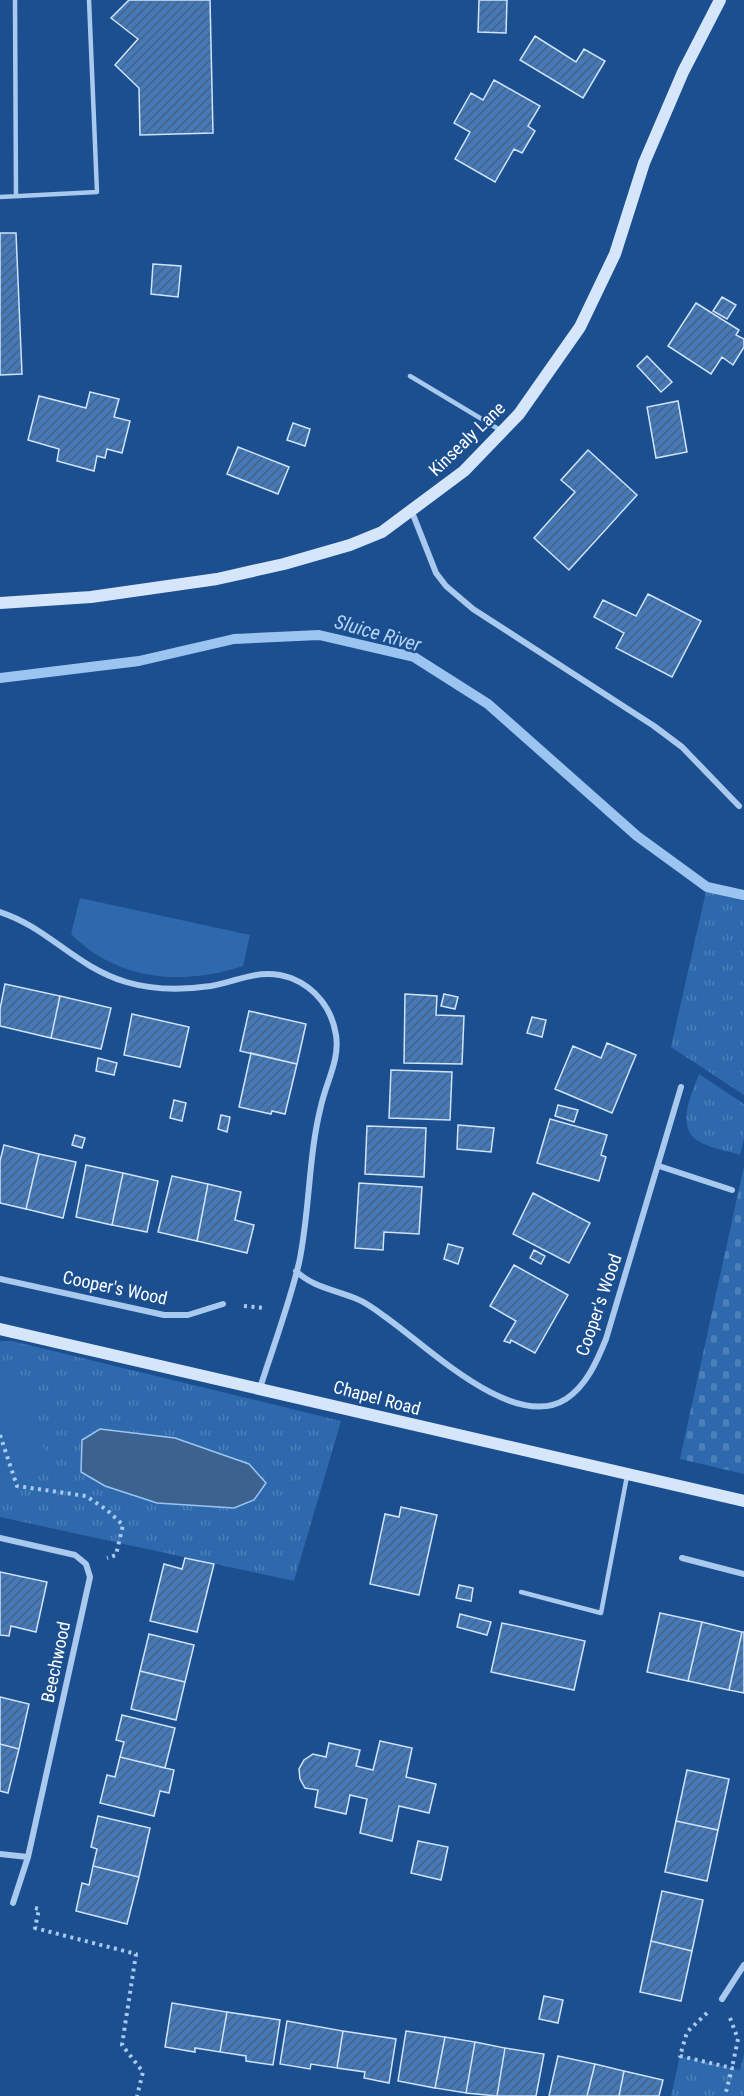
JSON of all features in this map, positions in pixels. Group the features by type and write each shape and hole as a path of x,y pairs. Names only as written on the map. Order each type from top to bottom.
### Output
{"street":[{"name":"Kinsealy Lane","path":"0,603 91,597 217,579 350,545 382,532 412,512 464,471 519,414 580,327 615,254 644,163 683,72 720,0"},
{"path":"412,512 436,573 446,586 473,609 654,726 682,747 739,807"},
{"path":"0,912 19,918 81,962 128,982 174,989 213,986 252,974 269,973 291,978 322,1000 337,1038 335,1059 321,1106 296,1271 260,1388"},
{"name":"Cooper's Wood","path":"296,1271 308,1283 326,1286 361,1300 469,1380 498,1398 519,1404 546,1406 565,1400 580,1386 594,1367 606,1339 681,1087"},
{"path":"659,1166 732,1190"},
{"name":"Cooper's Wood","path":"0,1279 164,1315 188,1315 223,1304"},
{"name":"Chapel Road","path":"0,1329 260,1388 627,1476 744,1501"},
{"path":"0,1538 75,1555 87,1564"},
{"path":"682,1558 744,1574"},
{"name":"Beechwood","path":"14,1903 28,1857 90,1577 87,1564"},
{"path":"0,1854 28,1857"},
{"path":"722,2000 744,1965"}],"lane":[{"path":"15,0 16,196"},
{"path":"0,197 97,192 89,0"},
{"path":"410,376 503,431"},
{"path":"521,1592 601,1613 627,1476"}],"path":[{"path":"223,1304 284,1310"},
{"path":"0,1435 17,1486 87,1496 123,1525 116,1555 87,1564"},
{"path":"14,1903 39,1909 35,1928 136,1954 122,2045 143,2072 137,2096"},
{"path":"725,2096 732,2068 738,2039 722,2000 687,2032 680,2056 732,2068"}],"green space":[{"path":"707,887 744,895 744,1095 671,1047"},
{"path":"80,898 250,935 243,966 197,976 174,977 130,970 109,962 89,950 71,934"},
{"path":"699,1074 744,1104 744,1138 740,1155 708,1146 691,1135 687,1127 687,1109"},
{"path":"744,1166 744,1474 680,1459"},
{"path":"0,1341 12,1341 341,1421 294,1581 0,1517"},
{"path":"11,1382 28,1388 35,1428 44,1449 44,1465 24,1480 6,1482 0,1477 0,1385"},
{"path":"744,2054 744,2096 671,2096 680,2056 740,2070"}],"shaded area":[{"path":"100,1429 175,1438 249,1464 266,1483 254,1500 234,1508 157,1503 105,1486 81,1472 82,1440"}],"building":[{"path":"129,0 210,0 213,133 140,135 139,88 115,65 138,39 111,18"},
{"path":"479,0 507,0 506,33 478,32"},
{"path":"535,36 576,62 584,49 605,61 583,98 520,60"},
{"path":"494,80 540,106 528,126 535,131 522,153 514,149 495,182 455,159 470,132 454,123 471,93 483,100"},
{"path":"0,233 16,233 22,374 0,375"},
{"path":"153,264 181,266 178,297 151,294"},
{"path":"722,297 736,305 727,319 713,311"},
{"path":"696,303 739,330 736,335 744,339 744,347 733,365 722,357 711,374 668,346"},
{"path":"647,356 672,382 661,392 637,366"},
{"path":"90,392 119,399 114,417 130,421 122,453 107,449 105,458 97,456 94,471 57,461 59,449 28,440 39,396 86,408"},
{"path":"678,401 687,452 656,458 647,407"},
{"path":"293,423 310,429 305,446 287,440"},
{"path":"238,447 289,467 278,494 227,474"},
{"path":"588,450 637,495 569,570 534,538 575,492 561,480"},
{"path":"648,594 701,621 672,677 616,648 624,633 594,617 603,600 636,616"},
{"path":"5,984 60,996 51,1038 0,1026 0,1009"},
{"path":"405,994 437,996 436,1015 464,1016 462,1064 404,1063"},
{"path":"444,994 458,997 455,1009 441,1006"},
{"path":"60,996 111,1008 101,1049 51,1038"},
{"path":"249,1011 306,1024 297,1064 240,1051"},
{"path":"132,1014 189,1027 180,1067 124,1055"},
{"path":"532,1017 546,1020 542,1037 527,1033"},
{"path":"607,1043 636,1055 612,1113 555,1089 573,1046 601,1058"},
{"path":"251,1053 297,1064 285,1114 272,1111 271,1114 239,1107"},
{"path":"98,1058 117,1063 114,1075 96,1071"},
{"path":"391,1070 452,1072 450,1120 389,1118"},
{"path":"174,1100 186,1103 182,1121 170,1118"},
{"path":"558,1105 578,1110 574,1122 555,1116"},
{"path":"221,1115 230,1117 227,1132 218,1129"},
{"path":"550,1119 607,1135 601,1155 606,1157 599,1181 537,1163"},
{"path":"458,1125 494,1128 491,1152 457,1149"},
{"path":"367,1126 426,1128 424,1177 365,1174"},
{"path":"75,1135 85,1138 82,1148 72,1145"},
{"path":"4,1145 39,1154 26,1209 0,1203 0,1161"},
{"path":"39,1154 76,1162 63,1218 26,1209"},
{"path":"86,1165 123,1173 112,1225 76,1217"},
{"path":"123,1173 158,1181 147,1232 112,1225"},
{"path":"172,1176 208,1184 197,1241 158,1232"},
{"path":"359,1183 422,1187 419,1234 384,1232 383,1250 355,1248"},
{"path":"208,1184 241,1192 235,1220 254,1225 247,1253 197,1241"},
{"path":"533,1193 590,1223 569,1263 513,1234"},
{"path":"448,1244 463,1248 458,1264 444,1259"},
{"path":"534,1250 545,1256 541,1264 530,1258"},
{"path":"514,1265 568,1295 535,1353 511,1340 510,1343 504,1341 516,1321 490,1306"},
{"path":"401,1507 437,1515 419,1595 370,1584 385,1514 399,1517"},
{"path":"185,1558 214,1564 197,1632 150,1621 164,1564 182,1569"},
{"path":"0,1572 47,1582 36,1632 11,1626 9,1636 0,1635"},
{"path":"459,1585 473,1588 471,1601 456,1598"},
{"path":"660,1613 702,1622 688,1681 647,1672"},
{"path":"460,1614 491,1622 487,1635 457,1627"},
{"path":"702,1622 742,1632 729,1690 688,1681"},
{"path":"502,1623 585,1641 574,1690 491,1672"},
{"path":"742,1632 744,1632 744,1693 729,1690"},
{"path":"149,1634 194,1645 185,1682 140,1671"},
{"path":"140,1671 185,1682 176,1720 131,1709"},
{"path":"0,1697 29,1704 19,1749 0,1744"},
{"path":"122,1715 175,1728 165,1768 120,1757 124,1742 116,1740"},
{"path":"380,1741 412,1748 406,1777 436,1784 429,1813 399,1806 392,1841 360,1833 367,1799 350,1795 346,1814 315,1807 318,1790 305,1788 300,1779 299,1769 304,1760 313,1754 326,1757 329,1743 360,1750 356,1766 373,1770"},
{"path":"0,1744 19,1749 8,1793 0,1791"},
{"path":"120,1757 174,1770 169,1793 160,1791 154,1816 100,1803 107,1775 115,1777"},
{"path":"687,1770 729,1779 718,1830 676,1821"},
{"path":"98,1816 150,1828 139,1877 93,1866 97,1849 91,1847"},
{"path":"676,1821 718,1830 707,1881 665,1872"},
{"path":"418,1841 448,1847 441,1880 411,1873"},
{"path":"93,1866 139,1877 127,1924 76,1911 82,1883 89,1885"},
{"path":"662,1891 703,1900 692,1951 651,1941"},
{"path":"651,1941 692,1951 681,2001 640,1992"},
{"path":"544,1996 563,2000 558,2023 539,2019"},
{"path":"172,2003 227,2012 220,2052 195,2048 195,2052 165,2047"},
{"path":"227,2012 280,2020 273,2065 246,2061 246,2056 220,2052"},
{"path":"287,2021 343,2031 337,2068 311,2064 310,2069 280,2064"},
{"path":"343,2031 396,2039 389,2083 364,2078 365,2072 337,2068"},
{"path":"406,2031 445,2037 435,2088 398,2081"},
{"path":"445,2037 475,2042 466,2093 435,2088"},
{"path":"475,2042 505,2048 497,2096 466,2093"},
{"path":"505,2048 544,2054 536,2096 497,2096"},
{"path":"558,2056 595,2064 587,2096 549,2096"},
{"path":"595,2064 624,2071 619,2096 587,2096"},
{"path":"624,2071 663,2080 659,2096 619,2096"}],"waterway":[{"name":"Sluice River","path":"0,678 139,661 234,639 319,635 414,657 488,704 637,836 707,887 744,895"}]}
